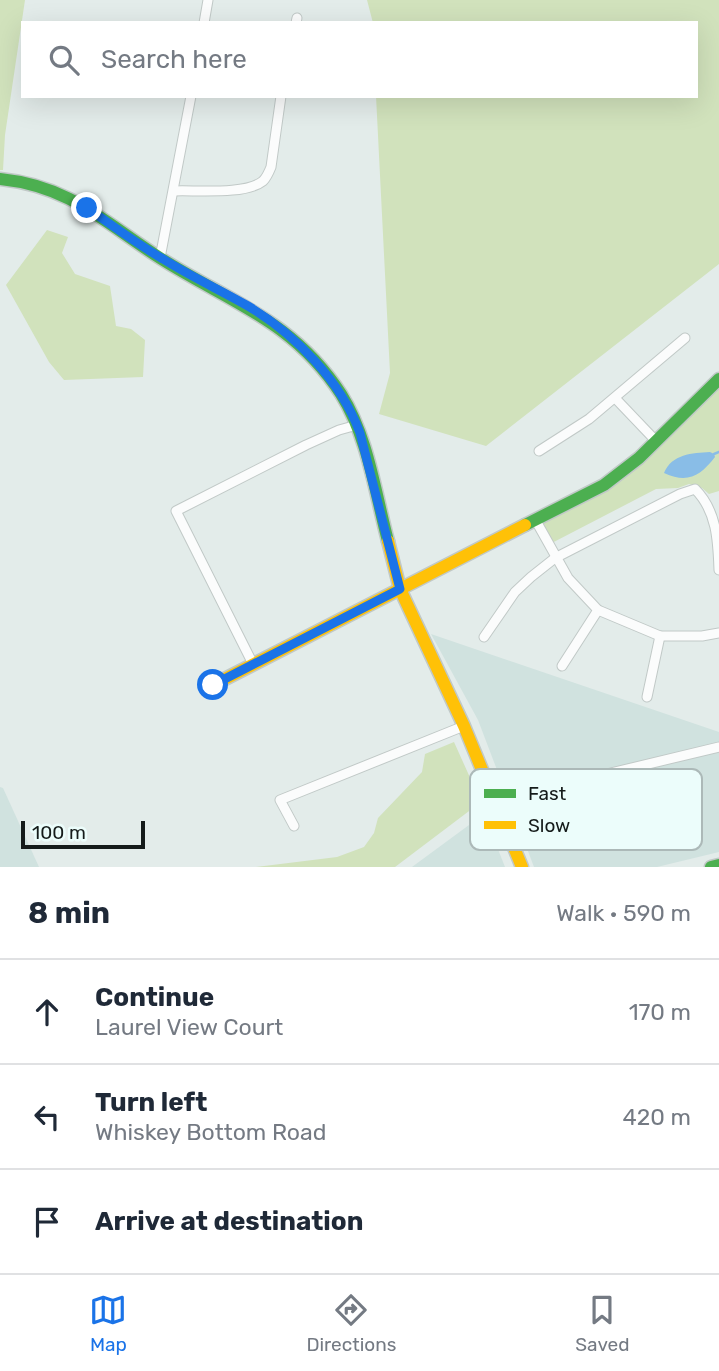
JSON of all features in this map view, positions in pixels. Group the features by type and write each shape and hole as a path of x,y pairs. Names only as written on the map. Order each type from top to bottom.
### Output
{"street":[{"path":"204,21 208,0"},
{"path":"160,258 191,98"},
{"path":"174,191 245,189 262,181 271,167 281,98"},
{"path":"0,178 31,182 68,195 160,258 248,307 300,347 332,380 357,425 400,589 482,769"},
{"path":"539,451 589,419 685,338"},
{"path":"213,685 604,485 656,441 719,379"},
{"path":"615,398 656,441"},
{"path":"253,664 176,511 306,445 357,425"},
{"path":"484,637 515,592 555,558 680,494 695,489 705,499 711,511 718,543 719,570"},
{"path":"536,521 555,558 573,584 598,610 660,636 702,636 719,633"},
{"path":"562,666 598,610"},
{"path":"647,697 660,636"},
{"path":"294,826 280,800 464,726"},
{"path":"627,769 719,747"},
{"path":"515,850 522,867"},
{"path":"711,867 719,865"}],"shaded area":[{"path":"431,634 719,732 719,852 657,867 534,867 528,850 702,850 702,769 497,769 478,720"},
{"path":"0,787 3,788 39,867 0,867"},
{"path":"470,824 470,850 498,850 505,867 412,867"}],"green space":[{"path":"0,0 25,0 5,135 3,170 0,170"},
{"path":"367,0 719,0 719,264 486,446 379,414 390,373 376,98 698,98 698,21 372,21"},
{"path":"47,230 68,237 62,253 75,274 110,286 116,326 131,329 145,340 143,377 64,380 49,362 6,285"},
{"path":"719,379 719,491 709,494 702,488 689,484 678,488 656,489 548,545 536,521 604,485"},
{"path":"454,742 470,778 470,810 395,867 256,867 337,857 364,847 374,833 378,818 422,772 425,754"}],"water":[{"path":"710,452 715,457 693,476 680,478 664,473 677,458"}],"waterway":[{"path":"714,454 719,452"}],"traffic: fast":[{"path":"0,179 47,189 85,208 160,258 258,315 302,348 341,394 358,428 370,465 388,541"},
{"path":"525,525 604,485 639,458 719,379"},
{"path":"711,867 719,865"}],"traffic: slow":[{"path":"213,685 525,525"},
{"path":"388,541 400,589 482,769"},
{"path":"515,850 522,867"}],"route":[{"path":"87,208 160,258 248,307 271,323 300,347 332,380 360,433 400,589 213,685"}]}
